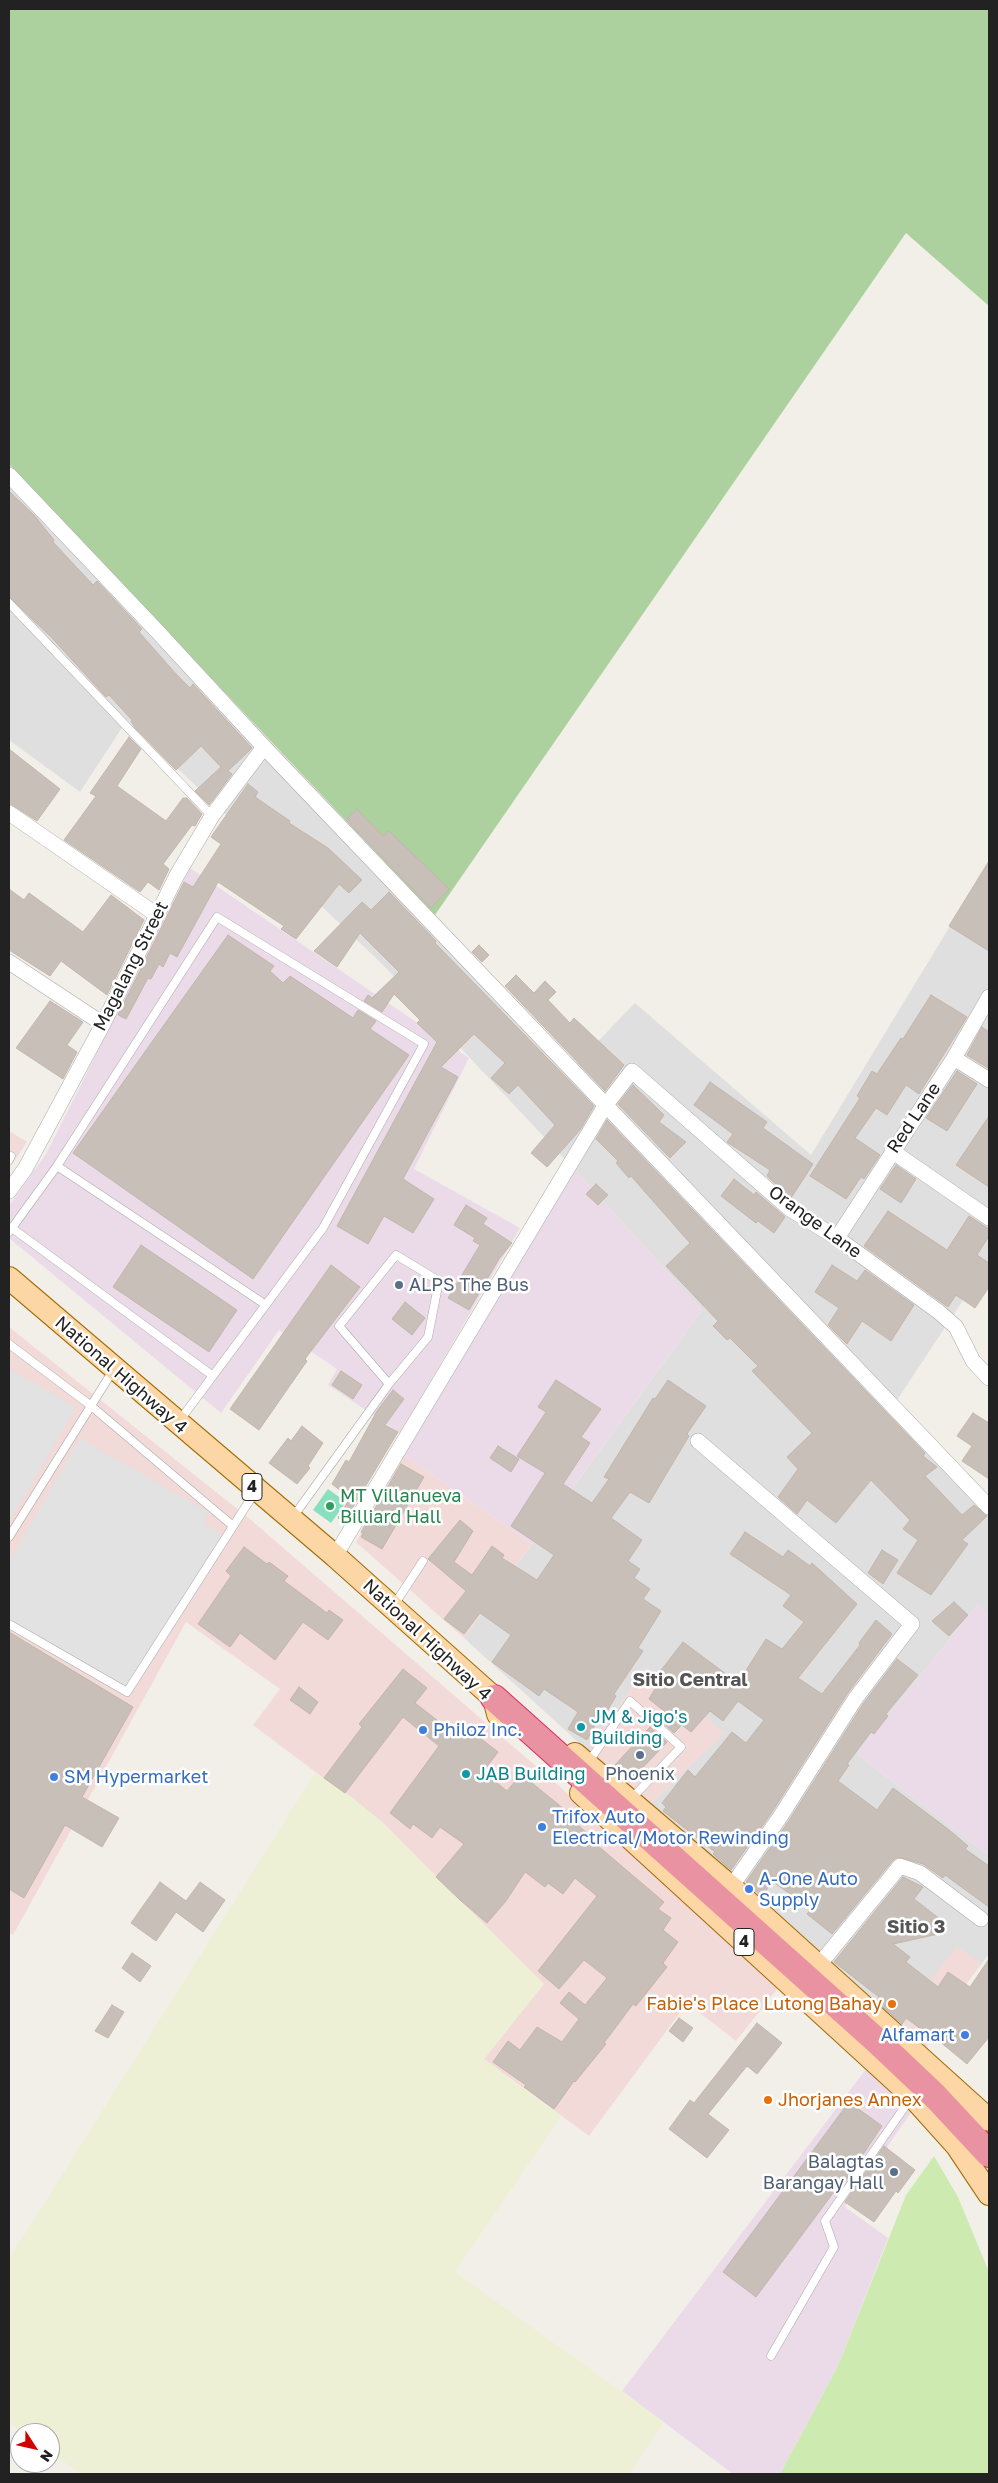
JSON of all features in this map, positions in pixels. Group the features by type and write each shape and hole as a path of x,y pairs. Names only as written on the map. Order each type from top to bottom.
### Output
{"highway":[{"path":"504,1700 849,2015 924,2096 989,2154"}],"main road":[{"name":"National Highway 4","path":"9,1278 335,1556 392,1609 504,1700 587,1764 731,1887 989,2120"},
{"path":"924,2096 989,2194"}],"street":[{"path":"9,475 264,747 989,1507"},
{"name":"Magalang Street","path":"9,1191 25,1169 103,1024 177,875 212,816 264,747"},
{"path":"9,813 157,914"},
{"path":"9,962 103,1024"},
{"name":"Red Lane","path":"837,1238 954,1058 989,998"},
{"path":"954,1058 989,1080"},
{"name":"Orange Lane","path":"606,1106 632,1072 790,1209 837,1238 956,1327 973,1361 989,1378"},
{"path":"335,1556 606,1106"},
{"path":"892,1151 989,1218"},
{"path":"698,1441 912,1624 855,1699 780,1817 731,1887"},
{"path":"818,1966 900,1866 920,1873 981,1919"}],"lane":[{"path":"9,603 212,816"},
{"path":"177,1423 213,1376 323,1228 424,1044 217,917 57,1166 10,1230 213,1376"},
{"path":"57,1166 266,1305"},
{"path":"292,1519 389,1384 428,1337 439,1281 396,1255 339,1326 389,1384"},
{"path":"9,1344 90,1405 232,1526"},
{"path":"9,1537 90,1405 115,1368"},
{"path":"9,1624 127,1692 256,1490"},
{"path":"392,1609 423,1561"},
{"path":"587,1764 630,1701 681,1747 630,1801"},
{"path":"771,2356 834,2247 825,2221 924,2096"}],"shaded area":[{"path":"9,464 575,1065 635,1003 811,1155 989,862 989,1261 897,1400 989,1497 989,1616 978,1604 857,1754 989,1856 989,1954 966,1984 925,2050 649,1805 724,1733 645,1667 589,1752 464,1638 702,1310 574,1169 383,965 127,720 80,792 9,740"},
{"path":"190,868 469,1058 414,1169 520,1228 400,1433 328,1385 337,1369 279,1330 221,1413 9,1238 9,1206 46,1154"},
{"path":"9,1131 27,1142 9,1169"},
{"path":"574,1169 702,1310 532,1544 404,1455"},
{"path":"9,1327 251,1520 648,1863 781,1984 736,2041 687,2003 589,2136 484,2059 543,1984 382,1822 253,1725 280,1689 186,1622 13,1935 9,1933"},
{"path":"9,1369 74,1406 75,1409 9,1522"},
{"path":"80,1438 209,1513 203,1523 222,1535 130,1695 9,1625 9,1562"},
{"path":"404,1455 532,1544 464,1638 356,1542"},
{"path":"978,1604 989,1616 989,1856 857,1754"},
{"path":"645,1667 725,1733 649,1805 589,1752"},
{"path":"957,1946 981,1964 966,1984 969,1987 925,2050 901,2029 935,1983 931,1979"},
{"path":"870,2064 915,2107 845,2207 888,2238 838,2366 780,2474 733,2474 622,2391"}],"green space":[{"path":"9,9 989,9 989,306 906,233 435,915 9,464"},
{"name":"MT Villanueva Billiard Hall","path":"328,1489 346,1502 331,1523 313,1510"},
{"path":"315,1773 349,1795 382,1822 544,1984 484,2059 561,2116 455,2272 664,2422 629,2474 81,2474 60,2459 60,2423 9,2422 9,2259"},
{"path":"934,2156 958,2197 989,2272 989,2474 780,2474 838,2366 906,2195"}],"building":[{"path":"9,491 34,515 54,540 53,542 93,585 97,581 142,629 139,632 176,674 190,688 193,684 252,748 228,771 232,774 209,805 195,791 221,767 201,746 176,770 135,728 132,720 109,695 106,697 52,638 9,597"},
{"path":"129,737 141,749 117,786 166,821 183,798 187,798 202,814 195,826 192,825 163,864 169,869 159,890 148,882 140,892 64,840 96,796 90,793"},
{"path":"9,749 60,789 37,821 9,803"},
{"path":"248,784 258,792 255,797 290,821 289,823 328,848 362,880 349,893 339,884 296,939 281,929 284,926 218,882 177,957 170,953 163,967 159,964 151,979 148,978 126,1019 118,1015 184,882 193,887 221,844 211,837"},
{"path":"357,809 383,836 389,831 449,889 431,908 346,820"},
{"path":"989,861 989,951 949,926"},
{"path":"9,889 24,900 29,893 83,932 111,895 144,920 107,995 61,961 50,976 9,950"},
{"path":"389,892 436,941 435,943 594,1106 580,1130 547,1167 531,1153 555,1125 518,1085 509,1094 491,1078 505,1063 474,1034 441,1067 458,1077 403,1179 434,1199 413,1233 384,1216 368,1244 337,1226 437,1042 417,1023 420,1020 394,994 382,1012 364,1001 368,995 372,998 399,972 360,933 337,967 314,951 362,902 371,910"},
{"path":"228,935 274,966 270,971 283,983 290,976 353,1018 358,1010 376,1021 370,1029 409,1055 253,1279 73,1153"},
{"path":"479,945 489,955 482,962 472,952"},
{"path":"516,975 534,993 545,981 556,992 548,1000 570,1023 574,1018 624,1065 605,1091 505,986"},
{"path":"931,995 967,1017 919,1094 906,1085 887,1115 876,1108 855,1138 880,1155 864,1179 861,1177 846,1199 810,1176 860,1098 857,1096 872,1071 877,1074 901,1038 903,1039"},
{"path":"50,1001 83,1022 67,1045 77,1052 63,1079 16,1048"},
{"path":"982,1027 989,1032 988,1068 967,1055"},
{"path":"957,1071 977,1084 947,1131 926,1118"},
{"path":"710,1082 767,1122 763,1128 813,1164 791,1198 767,1176 770,1170 727,1142 733,1134 694,1105"},
{"path":"633,1085 664,1115 659,1122 686,1142 670,1158 618,1104"},
{"path":"989,1116 989,1187 956,1165"},
{"path":"607,1120 925,1453 923,1456 937,1467 925,1476 962,1515 974,1505 987,1516 962,1540 968,1544 931,1595 897,1573 918,1540 903,1529 910,1520 871,1480 836,1523 807,1500 797,1514 778,1497 798,1469 787,1457 812,1433 752,1371 758,1366 730,1338 727,1340 713,1326 718,1321 666,1266 690,1243 631,1176 629,1178 616,1163 618,1161 596,1139"},
{"path":"896,1165 916,1179 901,1203 880,1189"},
{"path":"734,1179 754,1195 756,1192 785,1217 774,1233 758,1221 756,1223 721,1196"},
{"path":"596,1184 608,1195 598,1205 586,1194"},
{"path":"466,1205 487,1218 483,1224 512,1243 499,1259 469,1310 448,1298 480,1245 473,1241 475,1238 454,1225"},
{"path":"888,1211 947,1250 969,1216 989,1229 989,1236 977,1255 989,1263 989,1287 975,1308 956,1295 948,1307 864,1246"},
{"path":"141,1245 237,1310 209,1352 113,1287"},
{"path":"331,1265 360,1287 305,1359 307,1361 259,1430 230,1409"},
{"path":"832,1265 857,1281 865,1270 914,1305 891,1341 862,1321 847,1344 828,1325 839,1308 815,1292"},
{"path":"405,1302 425,1318 412,1335 392,1319"},
{"path":"341,1371 362,1385 353,1399 332,1385"},
{"path":"556,1380 601,1409 581,1437 590,1443 563,1484 592,1503 609,1479 604,1477 653,1398 655,1399 668,1380 706,1406 687,1434 689,1436 649,1503 630,1492 611,1518 642,1540 628,1561 640,1569 634,1578 650,1589 643,1599 661,1611 638,1648 643,1651 614,1694 616,1696 603,1718 600,1716 587,1740 568,1729 578,1712 544,1689 539,1696 492,1662 511,1635 480,1613 464,1634 444,1619 466,1591 428,1559 460,1520 473,1531 454,1562 472,1575 492,1546 504,1555 502,1558 537,1580 554,1555 511,1526 545,1473 517,1456 546,1412 538,1407"},
{"path":"393,1390 404,1399 385,1425 398,1432 344,1522 338,1518 350,1498 332,1484 346,1460 349,1462 377,1411"},
{"path":"973,1413 989,1423 989,1479 962,1461 972,1446 957,1436"},
{"path":"302,1426 323,1443 308,1466 310,1468 297,1484 269,1463 288,1438 291,1441"},
{"path":"498,1446 519,1459 511,1472 490,1458"},
{"path":"401,1464 424,1477 382,1549 361,1537 363,1533 361,1532"},
{"path":"745,1532 783,1557 788,1550 810,1566 812,1563 857,1604 798,1678 822,1694 860,1645 859,1643 876,1620 892,1634 847,1694 772,1812 731,1870 713,1854 715,1852 663,1811 666,1807 662,1803 688,1770 695,1777 732,1732 746,1743 764,1720 738,1701 723,1721 710,1711 691,1732 682,1725 674,1733 658,1718 664,1711 649,1699 662,1677 658,1674 683,1642 738,1683 766,1639 782,1649 804,1622 783,1606 791,1595 730,1554"},
{"path":"244,1547 267,1564 269,1562 288,1576 284,1581 327,1613 329,1610 343,1620 328,1640 303,1622 275,1660 240,1633 230,1647 198,1624 231,1576 226,1571"},
{"path":"882,1550 898,1560 883,1584 868,1573"},
{"path":"954,1602 968,1615 949,1636 932,1621"},
{"path":"9,1632 133,1707 82,1797 119,1818 102,1847 65,1825 24,1898 9,1889"},
{"path":"897,1659 918,1675 886,1714 888,1716 874,1734 871,1732 847,1764 849,1765 838,1781 877,1810 893,1788 948,1829 968,1846 965,1849 989,1866 989,1907 945,1875 943,1878 923,1864 898,1857 893,1860 832,1934 807,1914 811,1909 772,1881 762,1897 746,1882 788,1822 863,1704"},
{"path":"403,1669 427,1688 415,1703 451,1731 458,1721 498,1752 483,1772 507,1791 521,1774 570,1814 568,1817 586,1832 584,1834 664,1902 658,1909 671,1918 663,1930 678,1942 663,1963 667,1967 636,2006 633,2004 604,2043 606,2044 574,2081 554,2109 524,2087 526,2085 493,2062 508,2041 520,2050 537,2027 562,2042 579,2019 560,2003 569,1992 585,2005 607,1978 584,1960 559,1989 538,1971 597,1896 575,1878 563,1894 548,1883 545,1887 525,1872 506,1901 487,1923 460,1900 436,1877 464,1844 440,1827 432,1838 413,1824 410,1829 390,1813 439,1746 403,1717 345,1793 324,1778 362,1727 359,1724"},
{"path":"299,1687 318,1702 310,1714 290,1700"},
{"name":"Phoenix","path":"650,1727 667,1742 631,1780 615,1765"},
{"path":"903,1877 923,1887 914,1899 940,1919 943,1933 893,1944 910,1957 906,1962 938,1987 948,1972 970,1987 989,1959 989,2037 967,2064 933,2036 906,2018 902,2024 876,2001 879,1997 834,1962"},
{"path":"160,1882 186,1901 200,1882 225,1900 203,1932 176,1912 156,1941 131,1923"},
{"path":"132,1953 151,1966 140,1982 122,1968"},
{"path":"112,2005 124,2012 108,2038 95,2031"},
{"path":"679,2018 693,2028 683,2042 669,2031"},
{"path":"757,2023 782,2043 757,2074 747,2066 708,2114 729,2130 707,2158 669,2129 690,2100 694,2103"},
{"path":"849,2102 882,2126 836,2195 833,2193 756,2297 723,2272"},
{"path":"884,2146 915,2170 898,2193 896,2191 874,2222 845,2202"}],"place":[{"name":"ALPS The Bus","path":"399,1285"},
{"name":"MT Villanueva Billiard Hall","path":"330,1506"},
{"name":"JM & Jigo's Building","path":"581,1727"},
{"name":"Philoz Inc.","path":"423,1730"},
{"name":"Phoenix","path":"640,1755"},
{"name":"JAB Building","path":"466,1774"},
{"name":"SM Hypermarket","path":"54,1777"},
{"name":"Trifox Auto Electrical/Motor Rewinding","path":"542,1827"},
{"name":"A-One Auto Supply","path":"749,1889"},
{"name":"Fabie's Place Lutong Bahay","path":"892,2004"},
{"name":"Alfamart","path":"965,2035"},
{"name":"Jhorjanes Annex","path":"768,2100"},
{"name":"Balagtas Barangay Hall","path":"894,2172"}],"district":[{"name":"Sitio Central","path":"690,1680"},
{"name":"Sitio 3","path":"916,1927"}]}
